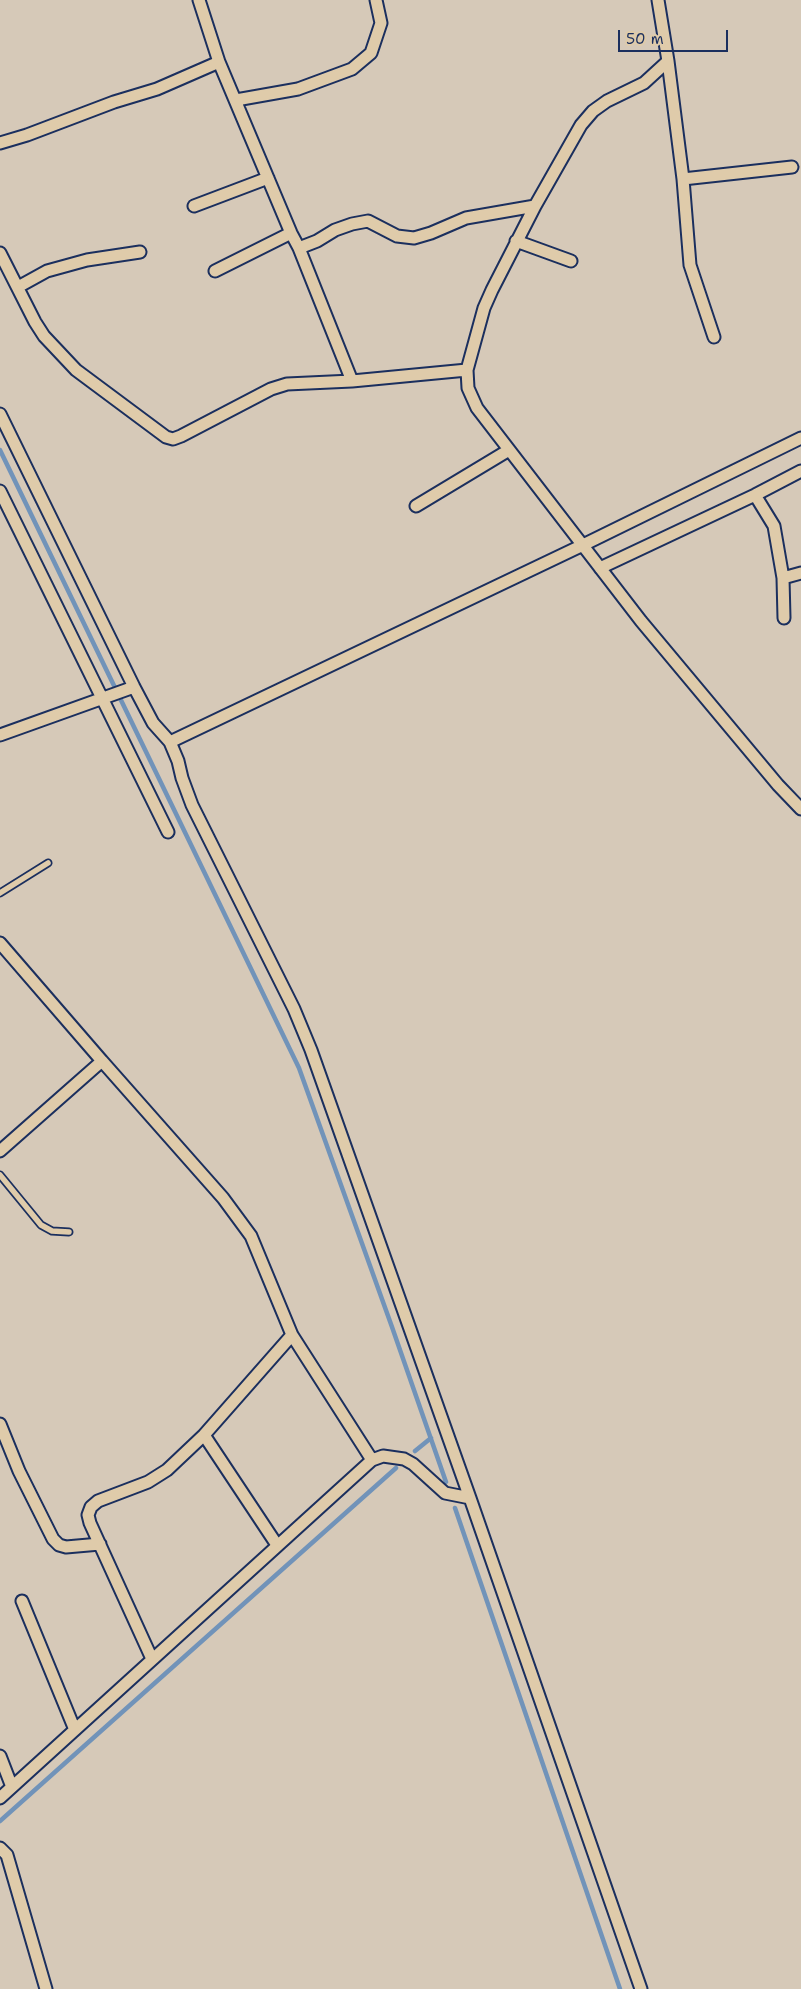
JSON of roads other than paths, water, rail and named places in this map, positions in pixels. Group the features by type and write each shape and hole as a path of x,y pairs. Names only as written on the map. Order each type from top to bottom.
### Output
{"street":[{"path":"200,0 220,62 299,248 352,381"},
{"path":"236,100 298,89 352,69 371,53 380,23 376,0"},
{"path":"658,0 683,179 690,265 714,337"},
{"path":"0,142 27,135 114,102 157,89 220,62"},
{"path":"668,62 644,83 607,101 593,111 581,125 516,241 484,308 466,370 468,388 476,408 599,567 778,785 801,809"},
{"path":"683,179 792,166"},
{"path":"194,206 268,178"},
{"path":"299,248 335,230 368,221 397,236 414,238 466,218 535,206"},
{"path":"215,271 291,233"},
{"path":"516,241 571,261"},
{"path":"18,287 47,271 87,260 140,252"},
{"path":"0,253 34,322 44,336 76,370 166,437 173,439 271,389 287,384 352,381 466,370"},
{"path":"0,414 134,688 153,722 170,742 192,805 294,1008 311,1050 470,1498 641,1989"},
{"path":"170,742 584,547 801,438"},
{"path":"416,506 509,450"},
{"path":"599,567 756,495 801,471"},
{"path":"0,491 168,832"},
{"path":"756,495 774,526 783,578 784,618"},
{"path":"783,578 801,573"},
{"path":"0,735 134,688"},
{"path":"0,943 222,1198 251,1236 292,1334 372,1460"},
{"path":"0,1152 102,1061"},
{"path":"152,1659 88,1515 91,1507 98,1501 159,1476 204,1435 292,1334"},
{"path":"0,1424 19,1471 53,1539 59,1545 66,1547 100,1544"},
{"path":"204,1435 277,1546"},
{"path":"0,1798 372,1460 383,1456 404,1459 413,1464 445,1493 470,1498"},
{"path":"22,1600 75,1730"},
{"path":"0,1756 12,1787"},
{"path":"0,1848 7,1855 46,1989"}],"lane":[{"path":"0,893 48,863"},
{"path":"0,1175 41,1225 52,1231 69,1232"}],"waterway":[{"path":"0,450 299,1068 446,1482"},
{"path":"415,1451 431,1438"},
{"path":"0,1821 396,1468"},
{"path":"455,1508 620,1989"}]}
